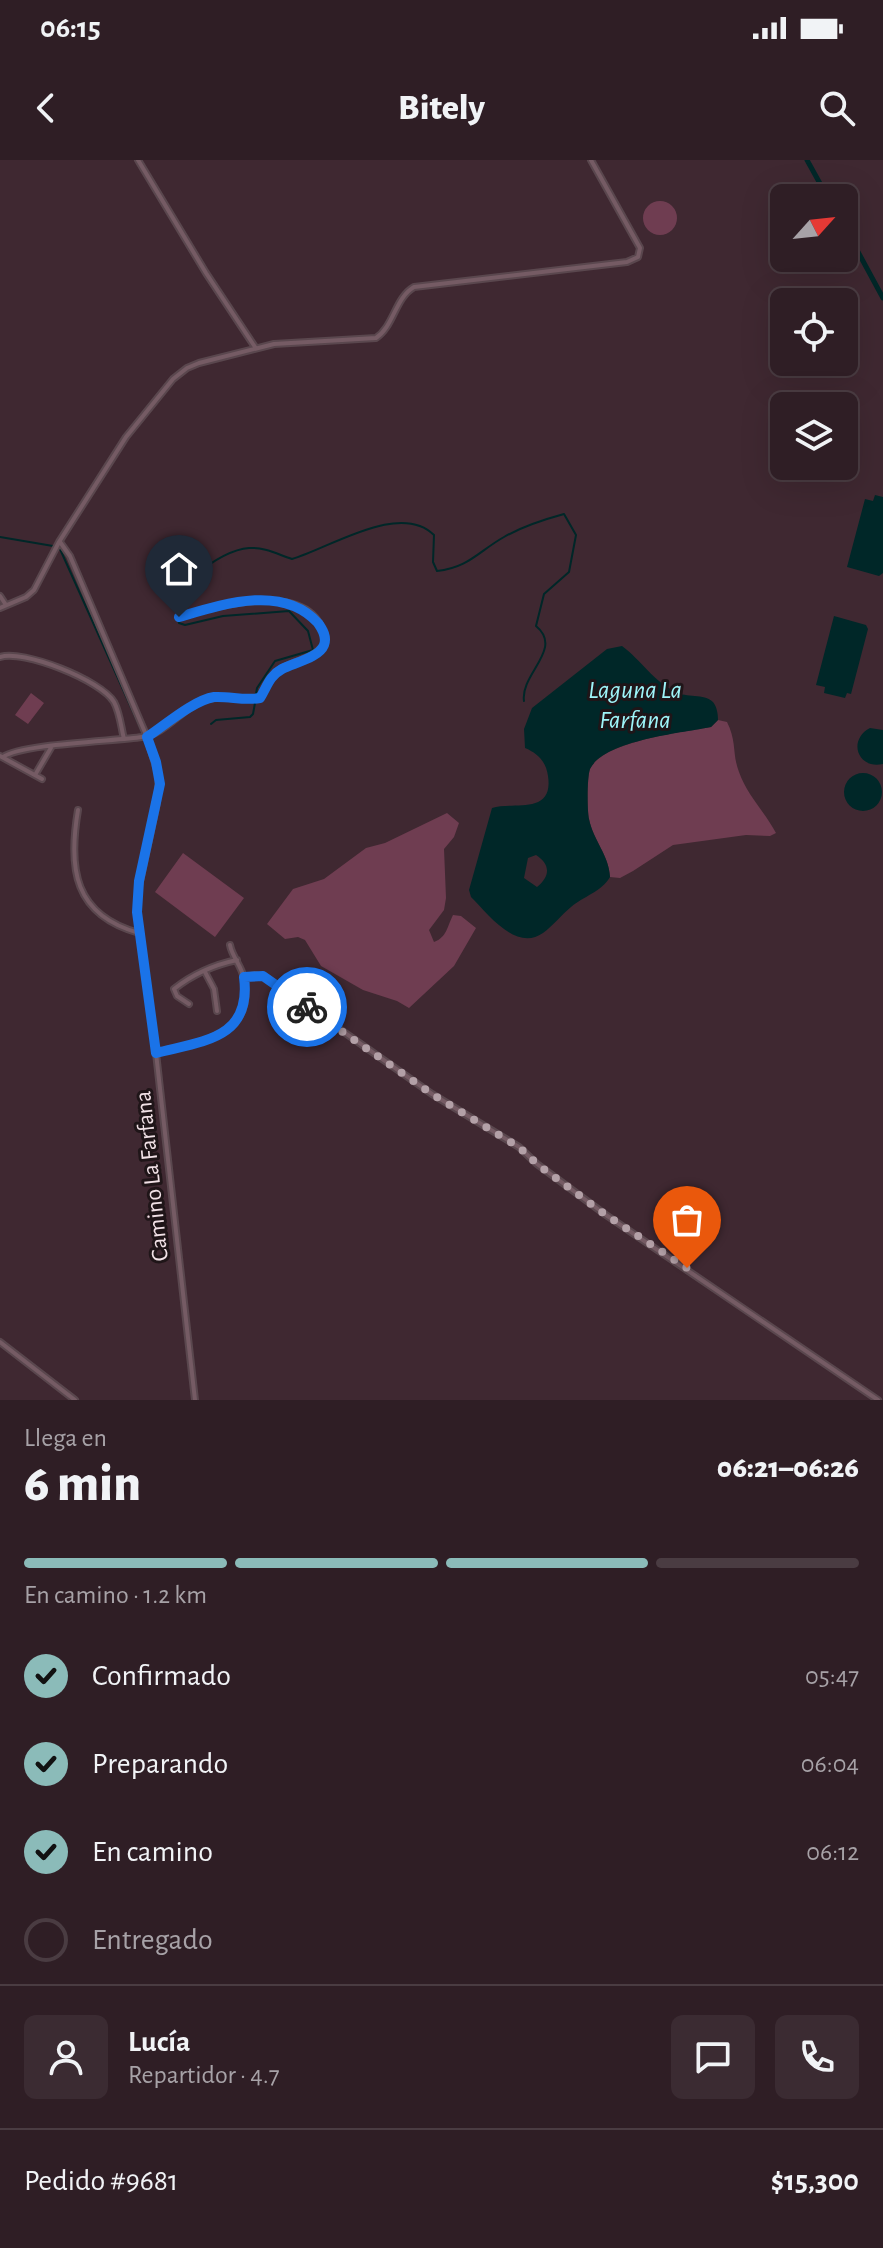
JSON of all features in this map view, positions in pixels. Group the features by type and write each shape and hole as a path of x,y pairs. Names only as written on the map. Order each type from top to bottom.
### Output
{"street":[{"path":"138,160 212,284 255,347"},
{"path":"0,608 31,593 59,542 126,437 173,379 199,363 255,347 311,340 357,341 376,338 384,333 406,293 414,287 636,259 641,254 640,248 591,160"},
{"name":"Camino La Farfana","path":"59,542 70,556 147,737 160,784 138,891 139,933 156,1053 195,1400"},
{"path":"0,596 6,605"},
{"path":"1,756 16,750 147,737 202,701 216,697 244,701 260,698 268,681 278,671 320,652 325,643 324,631 310,614 297,605 281,600 219,605 179,617"},
{"path":"0,657 12,654 74,673 103,689 113,701 124,739"},
{"path":"35,775 52,746"},
{"path":"1,756 42,779"},
{"path":"78,810 73,855 85,900 101,916 119,927 139,933"},
{"path":"156,1053 207,1039 234,1026 239,1020 244,998 244,977 230,945"},
{"path":"189,1004 177,996 174,989 192,975 214,965 237,960"},
{"path":"205,971 214,989 217,1011"},
{"path":"244,977 256,975 267,978 432,1094 519,1147 606,1215 878,1400"},
{"path":"0,1342 75,1400"}],"shaded area":[{"path":"660,201 672,206 677,218 672,230 660,235 648,230 643,218 648,206"},
{"path":"31,693 44,703 28,724 15,715"},
{"path":"718,720 727,722 742,780 776,833 673,845 620,878 610,877 589,819 590,769 610,751 645,739 711,727"},
{"path":"447,813 459,823 454,837 444,849 444,910 429,930 434,942 438,940 453,915 461,916 476,928 454,966 409,1008 363,990 321,966 305,940 298,937 285,939 267,924 293,889 324,879 366,848 385,843"},
{"path":"183,853 244,898 215,937 155,892"}],"water":[{"path":"875,495 883,497 883,573 879,576 847,567 865,499 873,501"},
{"path":"834,616 866,625 868,629 851,694 847,693 845,698 824,693 825,687 816,685"},
{"name":"Laguna La Farfana","path":"622,646 668,688 680,694 709,699 715,706 718,720 711,727 645,739 598,759 589,773 588,815 610,877 543,933 533,938 523,938 494,921 471,897 469,890 492,808 530,804 545,797 548,776 545,766 537,755 525,748 524,729 532,708 607,649","holes":["536,855 547,874 537,887 524,878 528,858"]},
{"path":"870,728 883,730 883,764 867,763 858,753 859,740"},
{"path":"863,773 876,779 882,792 876,805 863,811 850,805 844,792 850,779"}],"waterway":[{"path":"807,160 820,184"},
{"path":"858,252 883,298"},
{"path":"256,694 275,661 313,650 308,631 289,611 223,616 185,625 179,623 177,610 188,585 224,556 237,550 255,548 292,559 364,530 403,523 420,526 434,535 433,562 437,571 465,563 518,530 564,514 576,535 569,572 544,594 536,626 545,644 528,681 524,701"},
{"path":"0,537 53,546"},
{"path":"60,549 143,734"},
{"path":"211,724 216,720 250,717 255,703"}],"way so far":[{"path":"307,1007 432,1094 519,1147 606,1215 687,1268"}],"route":[{"path":"179,617 219,605 281,600 297,605 310,614 324,631 325,643 320,652 278,671 268,681 260,698 244,701 216,697 202,701 147,737 160,784 139,881 137,912 156,1053 207,1039 234,1026 239,1020 244,998 244,977 263,976 307,1007"}]}
